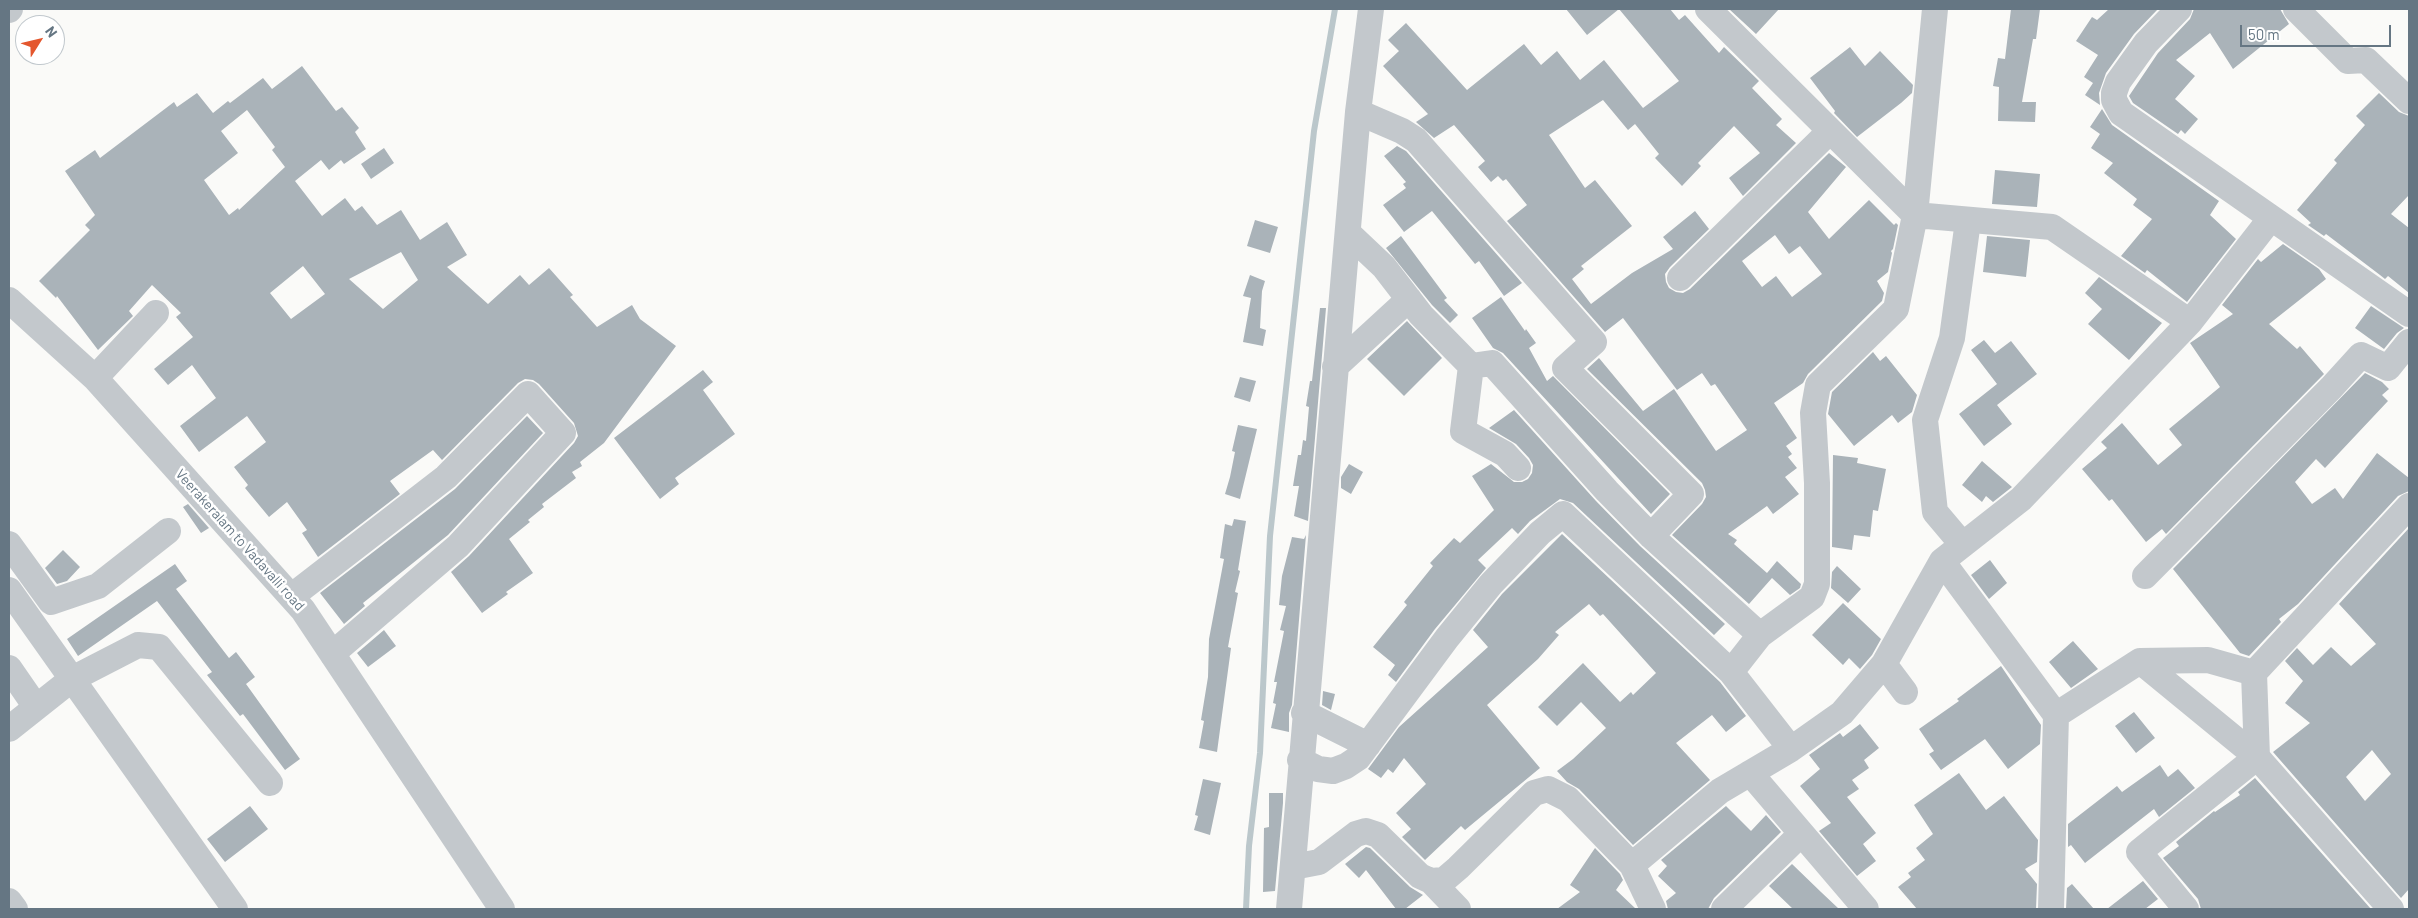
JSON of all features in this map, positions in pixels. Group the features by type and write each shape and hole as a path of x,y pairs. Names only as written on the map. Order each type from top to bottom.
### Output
{"street":[{"path":"1310,909 1291,889 1304,713 1358,112 1371,9"},
{"path":"1708,9 1915,215 2052,227 2190,322"},
{"path":"2179,9 2146,42 2118,82 2114,93 2117,107 2121,113 2409,314"},
{"path":"2296,9 2348,61 2366,60 2409,100"},
{"path":"1731,672 1760,635 1812,597 1817,584 1817,483 1813,413 1818,385 1896,309 1915,215 1928,14"},
{"path":"1358,112 1402,131 1416,140 1594,342 1565,368 1691,494 1651,536"},
{"path":"1680,278 1830,131"},
{"path":"1632,865 1720,791 1791,750 1842,713 1884,664 1942,561 2021,499 2190,322 2271,218"},
{"path":"1962,544 1935,512 1925,420 1952,338 1968,221"},
{"path":"1348,233 1384,267 1421,314 1471,366"},
{"path":"1335,367 1409,299"},
{"name":"Veerakeralam to Vadavalli road","path":"9,300 95,378 292,596 502,909"},
{"path":"95,378 156,313"},
{"path":"2145,576 2331,388 2361,355 2388,368 2409,342"},
{"path":"1471,366 1492,363 1651,536 1760,635"},
{"path":"1471,366 1463,431 1505,454 1518,468"},
{"path":"292,596 446,477 528,394 563,433 458,546 332,654"},
{"path":"2257,757 2254,673 2409,506"},
{"path":"1300,760 1318,769 1333,771 1346,766 1358,758 1447,638 1491,584 1540,533 1563,514 1731,672 1791,750"},
{"path":"9,544 50,602 98,586 168,531"},
{"path":"1942,561 2056,716 2051,909"},
{"path":"9,590 235,909"},
{"path":"9,729 72,679 138,645 159,647 270,783"},
{"path":"2056,716 2140,661 2208,660 2254,673"},
{"path":"2140,661 2257,757 2391,909"},
{"path":"1884,664 1905,692"},
{"path":"9,668 36,707"},
{"path":"1304,713 1368,745"},
{"path":"2186,909 2139,852 2257,757"},
{"path":"1750,773 1866,909"},
{"path":"1431,881 1444,880 1534,793 1548,788 1568,799 1632,865 1653,909"},
{"path":"1291,889 1319,862 1356,834 1366,831 1378,835 1420,876 1431,881 1458,909"},
{"path":"1724,909 1801,834"},
{"path":"2397,909 2409,898"},
{"path":"9,901 15,909"}],"building":[{"path":"1566,9 1619,9 1587,35"},
{"path":"1619,9 1670,9 1679,20 1685,15 1719,53 1724,47 1759,81 1752,88 1782,119 1776,125 1796,143 1743,196 1729,178 1760,153 1734,126 1698,163 1701,166 1682,186 1655,158 1659,154 1635,124 1628,130 1603,100 1549,135 1585,188 1595,180 1632,226 1581,266 1584,269 1572,279 1591,304 1632,273 1673,249 1663,237 1695,211 1709,229 1665,274 1669,288 1683,293 1690,289 1829,153 1846,167 1808,212 1829,239 1869,200 1894,225 1896,223 1898,225 1888,272 1877,281 1884,293 1882,301 1808,374 1803,383 1774,403 1797,438 1786,446 1792,454 1788,457 1797,468 1785,477 1799,494 1773,514 1767,506 1728,534 1737,540 1734,544 1767,573 1777,561 1801,584 1800,588 1790,595 1772,578 1749,604 1672,535 1702,504 1706,497 1702,483 1587,369 1599,358 1643,411 1674,389 1716,451 1747,430 1715,384 1711,386 1702,373 1677,390 1623,318 1605,332 1507,221 1527,205 1506,179 1503,181 1498,176 1491,182 1478,167 1485,161 1454,125 1434,138 1416,122 1428,114 1383,66 1399,51 1388,40 1406,23 1467,90 1524,44 1541,65 1557,51 1580,80 1604,60 1643,108 1679,81","holes":["1775,235 1789,254 1800,246 1822,274 1792,297 1776,276 1762,287 1742,261"]},
{"path":"1729,9 1779,9 1756,34"},
{"path":"2011,9 2040,9 2036,39 2033,39 2022,102 2036,102 2035,122 1998,121 1999,87 1993,86 1998,58 2005,59"},
{"path":"2109,9 2158,9 2134,34 2106,73 2099,93 2100,105 2085,95 2093,83 2084,77 2098,55 2076,41 2092,17 2097,20"},
{"path":"2194,9 2280,9 2289,24 2233,69 2210,33 2176,60 2195,76 2175,99 2198,119 2185,134 2181,130 2178,134 2133,103 2129,96 2158,53 2190,19"},
{"path":"1850,47 1865,66 1880,51 1913,85 1912,93 1857,137 1834,113 1835,111 1810,78"},
{"path":"302,66 336,111 342,107 359,128 355,132 366,149 344,164 341,160 329,170 321,160 295,181 322,216 345,198 355,211 362,206 377,225 401,210 420,240 447,222 467,255 447,267 488,304 520,275 529,285 549,268 573,295 570,297 597,327 632,305 640,319 676,346 604,443 580,462 582,466 572,472 576,478 542,504 544,507 528,520 530,522 509,539 533,573 506,592 508,594 482,613 451,572 469,556 574,443 578,436 574,423 539,384 533,380 525,379 518,383 442,460 433,450 390,481 400,494 318,557 302,533 307,530 287,502 269,517 245,488 248,485 234,467 266,442 247,416 199,452 180,426 216,398 192,365 168,385 154,369 193,337 176,317 181,313 152,285 129,311 133,316 98,350 57,296 56,298 39,281 90,230 85,225 95,215 65,171 95,150 100,158 174,102 177,107 197,93 213,113 228,101 230,103 263,78 272,89","holes":["247,110 275,147 272,150 285,167 239,210 238,208 229,215 204,180 238,153 221,131","401,252 418,280 383,309 349,279","303,266 325,294 291,319 270,293"]},
{"path":"2379,93 2399,112 2409,116 2409,195 2391,214 2409,228 2409,293 2388,276 2385,279 2326,234 2324,236 2308,225 2311,223 2297,210 2337,163 2334,160 2365,125 2356,116"},
{"path":"2102,109 2112,125 2219,201 2210,215 2236,239 2187,302 2147,270 2145,273 2121,256 2152,219 2133,205 2137,199 2104,173 2113,163 2091,148 2100,134 2090,127"},
{"path":"1397,146 1406,151 1522,283 1504,296 1479,261 1475,264 1432,211 1404,232 1383,205 1406,188 1403,184 1406,182 1384,156"},
{"path":"384,148 394,163 371,179 361,164"},
{"path":"1995,170 2040,174 2037,207 1992,204"},
{"path":"1255,220 1278,227 1270,253 1247,246"},
{"path":"1401,236 1447,298 1444,300 1458,315 1450,323 1432,305 1386,248"},
{"path":"1987,236 2030,240 2026,277 1983,272"},
{"path":"2283,244 2319,269 2326,279 2269,324 2297,349 2300,346 2324,374 2166,534 2162,529 2146,542 2112,499 2109,501 2082,469 2107,448 2101,442 2122,423 2158,465 2182,445 2169,429 2220,387 2190,343 2233,314 2222,305 2258,259 2261,262"},
{"path":"1250,275 1265,281 1262,291 1260,328 1266,330 1263,346 1243,342 1251,298 1243,296"},
{"path":"2099,277 2162,323 2129,360 2088,324 2102,309 2085,293"},
{"path":"1501,297 1536,343 1529,348 1547,381 1553,376 1670,494 1651,514 1503,353 1493,348 1472,318"},
{"path":"2371,306 2404,328 2397,333 2384,349 2355,328"},
{"path":"1320,308 1326,308 1308,521 1294,516 1299,486 1293,486 1298,455 1301,455 1303,440 1306,441 1309,407 1306,406 1310,381 1312,381"},
{"path":"1407,321 1442,358 1404,396 1367,359"},
{"path":"1984,340 1995,353 2011,341 2037,374 1997,405 2012,424 1984,446 1959,414 1997,384 1971,350"},
{"path":"1873,352 1880,361 1886,356 1917,395 1912,412 1898,423 1892,415 1854,446 1828,414 1832,392"},
{"path":"703,370 713,382 703,390 735,434 675,478 679,484 660,499 614,438"},
{"path":"2365,373 2382,382 2389,389 2382,395 2388,401 2325,468 2316,459 2295,482 2312,504 2335,488 2343,499 2377,453 2409,478 2409,491 2398,496 2298,604 2279,619 2281,622 2249,656 2240,653 2173,569"},
{"path":"1240,377 1256,381 1250,402 1234,397"},
{"path":"1514,410 1596,501 1640,546 1725,624 1714,635 1573,503 1560,499 1530,521 1518,534 1512,528 1478,560 1486,568 1435,629 1396,682 1388,675 1395,665 1373,647 1407,605 1404,602 1433,566 1430,563 1454,538 1460,543 1494,510 1472,476 1491,464 1514,482 1522,482 1528,479 1532,473 1533,465 1516,444 1489,428"},
{"path":"527,416 543,433 448,535 363,603 365,606 344,624 320,593 455,489"},
{"path":"1238,425 1257,429 1240,499 1225,494 1235,452 1232,451"},
{"path":"1833,455 1858,458 1857,463 1886,469 1878,511 1873,510 1870,537 1854,535 1852,550 1832,547"},
{"path":"1982,461 2012,487 1993,502 1986,496 1982,502 1962,485"},
{"path":"1349,464 1363,472 1351,494 1341,488 1341,477"},
{"path":"188,504 209,528 201,533 183,507"},
{"path":"1234,519 1246,521 1238,570 1240,571 1235,592 1238,593 1228,647 1231,648 1217,752 1199,748 1204,721 1201,720 1208,677 1209,639 1224,559 1220,558 1225,524 1232,526"},
{"path":"2409,528 2409,889 2401,898 2273,752 2310,723 2285,703 2303,681 2285,661 2297,648 2313,665 2331,647 2351,666 2376,644 2339,604","holes":["2372,750 2391,774 2365,801 2346,777"]},
{"path":"1562,534 1720,682 1746,716 1726,732 1712,715 1676,743 1710,780 1633,845 1579,789 1567,782 1557,771 1573,759 1606,728 1581,702 1557,726 1538,707 1583,663 1620,702 1631,692 1633,695 1656,673 1603,614 1600,616 1589,604 1555,632 1559,635 1538,659 1487,705 1540,768 1465,830 1461,826 1425,860 1402,837 1411,829 1396,813 1426,784 1404,758 1393,773 1388,769 1381,778 1368,769 1399,727 1488,647 1473,630 1502,594"},
{"path":"1306,535 1292,705 1289,713 1289,732 1271,728 1276,704 1273,703 1277,682 1274,682 1284,631 1280,630 1286,606 1279,605 1282,576 1292,537 1304,539"},
{"path":"63,550 80,567 67,581 57,584 45,568"},
{"path":"1990,560 2007,583 1989,599 1971,575"},
{"path":"175,564 187,581 176,589 229,658 236,652 255,677 246,684 300,759 285,770 243,714 240,716 207,675 212,672 157,601 78,656 67,639"},
{"path":"1837,566 1861,589 1848,603 1831,588 1832,572"},
{"path":"1843,603 1881,639 1872,655 1860,669 1849,658 1843,665 1812,635"},
{"path":"384,630 396,646 368,667 357,653"},
{"path":"2073,641 2098,669 2071,688 2049,662"},
{"path":"2001,666 2041,725 2040,744 2008,769 1985,739 1941,770 1929,754 1934,751 1919,729 1959,701 1957,699"},
{"path":"1323,691 1335,694 1331,710 1322,705"},
{"path":"2134,712 2155,738 2136,753 2115,726"},
{"path":"1860,724 1879,748 1864,760 1869,768 1852,780 1859,789 1847,797 1876,833 1863,844 1876,861 1857,876 1819,831 1831,823 1800,786 1820,769 1809,755 1840,733 1843,737"},
{"path":"2160,765 2168,777 2178,769 2195,788 2159,817 2154,809 2085,863 2071,845 2068,847 2068,824 2117,786 2122,792"},
{"path":"1959,773 1986,810 2004,796 2038,840 2037,862 2025,869 2037,884 2036,909 1917,909 1898,887 1911,877 1908,873 1925,860 1916,848 1933,834 1914,805"},
{"path":"2255,778 2371,909 2201,909 2198,899 2163,858 2179,846 2176,842 2214,811 2240,795 2238,792"},
{"path":"1203,779 1221,783 1210,835 1194,830 1198,816 1195,815"},
{"path":"1269,793 1283,793 1283,803 1275,891 1263,892 1264,828 1269,827"},
{"path":"250,806 268,829 225,862 207,839"},
{"path":"1726,806 1751,831 1766,815 1781,832 1714,898 1708,909 1668,909 1666,901 1676,893 1658,876 1667,866 1661,860"},
{"path":"1366,847 1370,848 1410,887 1423,895 1405,909 1396,909 1366,870 1359,878 1345,864"},
{"path":"1595,848 1620,874 1623,880 1616,890 1636,909 1557,909 1580,892 1570,885"},
{"path":"1792,864 1839,909 1793,909 1769,886"},
{"path":"2143,881 2158,899 2145,909 2107,909"},
{"path":"2072,884 2094,909 2066,909 2067,888"}],"waterway":[{"path":"1246,909 1249,846 1260,753 1270,536 1314,131 1335,9"}]}
